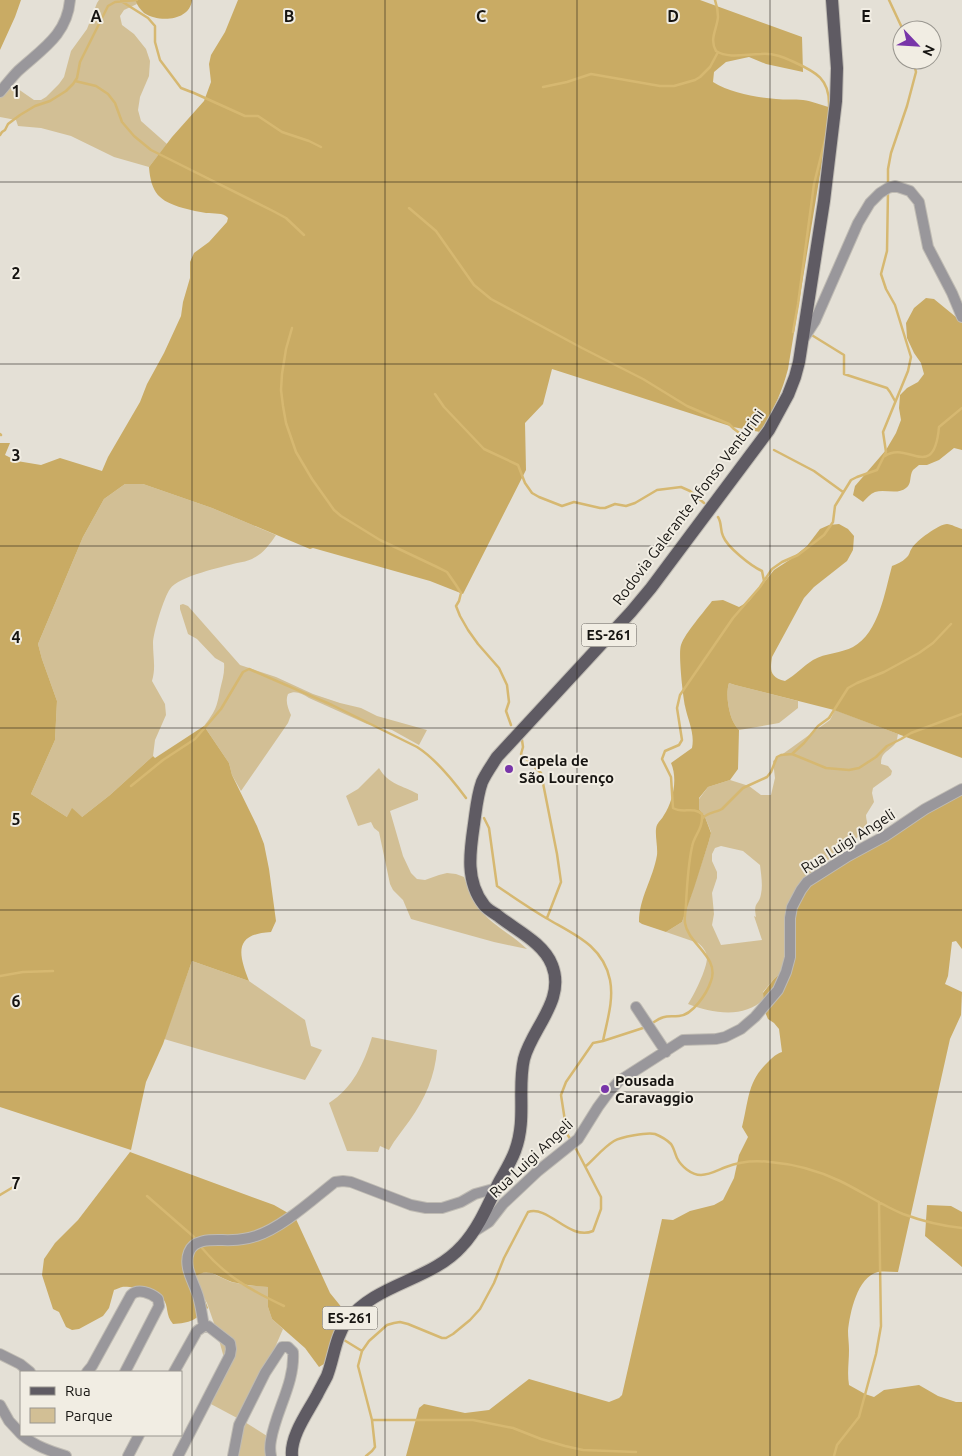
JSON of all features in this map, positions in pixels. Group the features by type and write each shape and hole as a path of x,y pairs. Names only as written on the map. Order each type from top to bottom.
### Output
{"main road":[{"name":"Rodovia Galerante Afonso Venturini","path":"472,1233 515,1152 520,1137 522,1121 522,1072 524,1058 529,1044 550,1004 555,989 552,965 545,952 484,905 477,892 471,874 469,858 477,798 483,782 497,757 646,594 770,430 788,395 795,377 802,341 824,201 836,100 837,59 832,0"},
{"name":"ES-261","path":"292,1456 292,1446 295,1437 327,1375 340,1332 348,1320 368,1301 438,1266 462,1246 472,1233"}],"street":[{"path":"0,92 18,72 42,51 63,26 68,14 70,0"},
{"path":"802,341 815,321 858,223 870,203 880,193 895,186 910,191 919,202 928,247 962,317"},
{"name":"Rua Luigi Angeli","path":"472,1233 488,1222 503,1204 538,1171 578,1140 608,1092 619,1082 683,1040 716,1039 734,1033 755,1017 778,990 786,972 790,957 790,918 792,907 807,882 962,789"},
{"path":"636,1007 666,1052"},
{"path":"204,1326 198,1296 187,1267 189,1252 192,1246 198,1242 235,1240 256,1236 275,1228 335,1182 351,1182 411,1205 426,1208 442,1208 460,1202 475,1194 497,1188"},
{"path":"88,1371 129,1298 133,1293 140,1291 156,1296 158,1306 126,1371"},
{"path":"175,1371 197,1331 204,1326 208,1326 230,1343 231,1352 178,1456"},
{"path":"233,1456 239,1425 265,1373 282,1347 288,1347 293,1352 294,1357 290,1382 275,1422 270,1442 270,1456"},
{"path":"0,1354 20,1364 29,1371"},
{"path":"0,1405 9,1420 20,1432"},
{"path":"24,1436 41,1448 66,1456"},
{"path":"128,1456 138,1436"}],"green space":[{"path":"99,0 135,0 137,4 124,10 120,16 122,25 134,34 146,49 150,61 149,76 140,97 138,110 141,121 167,144 149,167 114,157 71,136 41,128 18,126 16,120 0,117 0,91 8,82 34,100 41,100 46,97 59,84 64,77 71,51 87,29"},
{"path":"125,484 143,484 212,508 276,535 263,552 256,557 191,576 175,584 170,589 162,607 153,638 154,667 152,681 165,704 166,715 155,740 153,756 110,795 82,817 67,817 31,794 55,740 57,701 38,644 83,537 104,499"},
{"path":"180,605 188,606 240,665 276,677 313,694 361,708 377,716 427,730 419,745 392,730 367,724 301,694 291,693 288,694 287,699 291,715 288,723 241,791 232,775 229,763 204,726 217,705 224,663 215,658 197,639 188,634 180,609"},
{"path":"729,683 798,701 798,708 779,723 739,730 730,714 727,694"},
{"path":"835,710 898,734 895,744 882,758 881,764 888,766 892,771 891,775 873,788 874,802 866,815 867,823 865,828 857,838 834,854 820,871 795,920 786,968 763,992 764,999 756,1005 737,1012 717,1012 688,1004 703,974 707,956 704,949 698,943 666,932 682,922 709,841 711,832 705,817 699,809 699,799 708,787 730,780 749,786 761,795 771,795 775,778 773,761 830,720","holes":["721,846 743,851 760,865 762,891 756,906 756,917 754,916 762,940 721,945 712,925 714,914 712,893 717,878 712,854 715,848"]},
{"path":"379,768 387,778 418,794 418,800 390,811 403,856 411,873 417,879 425,880 447,873 464,877 469,892 482,912 494,924 527,949 411,919 403,900 390,884 379,832 371,822 358,826 346,796 358,789"},
{"path":"192,961 249,981 305,1020 311,1046 322,1050 305,1080 164,1039"},
{"path":"372,1037 437,1050 434,1069 420,1104 389,1150 380,1146 378,1152 347,1151 329,1103 345,1090 351,1082 365,1056"},
{"path":"209,1272 231,1282 268,1287 268,1307 272,1319 283,1329 240,1419 267,1436 267,1456 229,1456 239,1419 209,1403 224,1358 207,1303 193,1278 199,1273"}],"shaded area":[{"path":"0,0 21,0 0,50"},
{"path":"135,0 192,0 186,12 180,16 165,19 144,13"},
{"path":"238,0 700,0 802,37 803,72 766,64 749,57 726,62 714,72 713,82 735,92 751,96 803,100 829,107 827,132 788,369 777,402 760,432 733,427 552,369 543,404 525,423 526,470 463,594 430,581 313,548 310,549 212,508 143,484 125,484 104,499 83,537 38,644 57,701 55,740 31,794 67,817 72,808 82,817 110,795 153,756 155,758 204,726 229,763 232,775 264,844 276,921 271,932 250,937 242,947 241,954 249,981 192,961 163,1044 146,1082 131,1150 0,1107 0,443 10,443 5,455 17,461 41,465 60,458 102,471 140,402 181,316 190,278 190,262 194,253 209,242 227,222 228,218 221,214 203,213 183,208 162,199 154,190 149,167 172,137 204,101 211,82 209,64 211,55 225,32"},
{"path":"926,298 934,299 962,322 962,450 954,448 939,460 927,465 919,465 913,470 908,486 903,490 875,492 863,502 853,495 855,486 886,450 896,433 901,420 899,408 900,395 907,388 918,382 924,374 921,363 907,338 906,323 914,308"},
{"path":"839,524 848,529 854,536 853,550 847,561 814,587 804,598 772,657 772,673 776,678 785,681 813,660 849,649 862,641 880,611 892,566 908,556 918,541 939,527 947,524 962,529 962,758 834,710 729,683 727,694 730,714 739,730 738,769 730,780 708,787 699,798 699,809 705,817 711,833 682,922 666,932 642,924 639,922 641,905 657,855 656,828 667,809 674,790 674,776 671,763 692,748 693,743 681,675 680,650 683,640 712,601 723,600 739,607 749,601 774,570 807,546 820,529 829,525"},
{"path":"962,786 962,949 956,941 952,942 948,976 945,984 962,992 961,1015 950,1039 898,1272 878,1272 871,1275 860,1288 853,1306 848,1331 848,1376 849,1385 874,1397 884,1390 919,1385 938,1396 962,1402 962,1456 406,1456 419,1408 424,1404 465,1413 489,1410 529,1379 609,1402 622,1395 662,1219 673,1220 690,1211 714,1205 723,1200 734,1178 739,1155 748,1137 742,1127 750,1091 756,1076 762,1068 773,1057 782,1052 779,1029 768,1019 765,1012 763,993 786,968 791,934 795,927 795,912 806,886"},
{"path":"130,1152 274,1205 295,1217 330,1293 347,1314 324,1364 319,1367 305,1348 272,1319 268,1307 268,1287 232,1282 208,1273 203,1273 193,1278 208,1308 188,1322 173,1324 165,1301 160,1296 138,1288 122,1287 114,1290 109,1308 103,1316 79,1329 72,1330 66,1327 59,1312 53,1309 42,1275 44,1259 55,1243 78,1220"},
{"path":"927,1205 951,1206 962,1212 962,1267 925,1236"}],"waterway":[{"path":"0,135 8,124 20,115 35,106 50,101 73,84 77,78 80,62 108,6 115,2 137,0"},
{"path":"715,0 718,17 713,42 716,51 726,55 766,54 786,58 815,73 820,78 827,89 829,106"},
{"path":"889,0 898,20"},
{"path":"121,1 148,18 155,26 155,42 160,60 181,88 245,116 258,116 282,132 321,147"},
{"path":"543,87 591,74 660,86 674,86 700,77 710,67 718,52"},
{"path":"888,186 888,169 891,153 907,106 916,70"},
{"path":"75,81 96,86 108,94 115,103 122,122 134,136 151,150 286,218 304,235"},
{"path":"793,332 814,184 826,136"},
{"path":"654,1022 663,1017 684,1015 694,1008 706,991 713,972 708,958 687,931 685,921 691,854 693,843 700,828 702,814 695,811 673,808 671,777 662,759 665,751 679,745 682,740 677,708 680,695 733,618 760,587 772,569 798,555 824,535 833,522 835,506 851,480 877,470 886,452 883,432 908,371 911,357 895,305 886,289 881,274 887,251 888,191"},
{"path":"409,208 436,231 474,285 491,299 643,379 687,406 729,424 745,437"},
{"path":"292,328 286,349 281,390 286,423 296,452 312,479 334,510 341,516 380,540 447,572 461,593 456,606 460,616 478,644 499,668 507,685 509,702 506,711 511,725"},
{"path":"810,334 844,355 844,374 887,388 895,401"},
{"path":"435,394 444,407 484,449 518,465 525,483 532,493 539,497 562,506 574,502 605,508 615,504 626,506 657,490 681,487 690,491 704,503"},
{"path":"885,456 893,452 926,457 932,453 936,444 939,427 962,408"},
{"path":"774,450 814,471 843,492"},
{"path":"718,517 725,540 740,556 762,571 764,581"},
{"path":"792,754 818,726 829,718 848,688 884,672 919,653 933,643 951,624"},
{"path":"131,786 163,760 195,739 221,709 243,672 249,669 332,705 417,747 437,763 466,798"},
{"path":"703,818 722,809 743,788 767,777 777,757 781,755 792,754 826,768 849,770 859,768 876,757 887,746 911,733 962,714"},
{"path":"522,740 521,754 541,773 561,882 547,918"},
{"path":"484,818 489,828 497,886 576,935 594,949 601,958 606,968 611,988 610,1010 603,1041"},
{"path":"0,976 23,972 53,971"},
{"path":"571,1140 567,1134 561,1095 566,1082 593,1043 643,1028"},
{"path":"586,1166 614,1141 634,1135 655,1134 671,1144 681,1164 687,1170 697,1175 708,1174 737,1163 764,1161 788,1164 832,1177 903,1214 932,1223 962,1228"},
{"path":"366,1456 375,1447 372,1420 358,1366 362,1351 369,1341 387,1325 400,1322 442,1338 453,1334 480,1309 528,1212 544,1213 567,1228 576,1231 584,1233 593,1231 601,1209 601,1197 574,1145"},
{"path":"0,1195 15,1186"},
{"path":"147,1196 194,1237"},
{"path":"834,1456 837,1445 859,1417 876,1354 881,1326 879,1202"},
{"path":"202,1248 230,1275 261,1295 284,1306"},
{"path":"344,1340 362,1351"},
{"path":"372,1420 473,1420 513,1428 541,1439 583,1450 636,1452"}],"place":[{"name":"Capela de São Lourenço","path":"509,769"},
{"name":"Pousada Caravaggio","path":"605,1089"}]}
